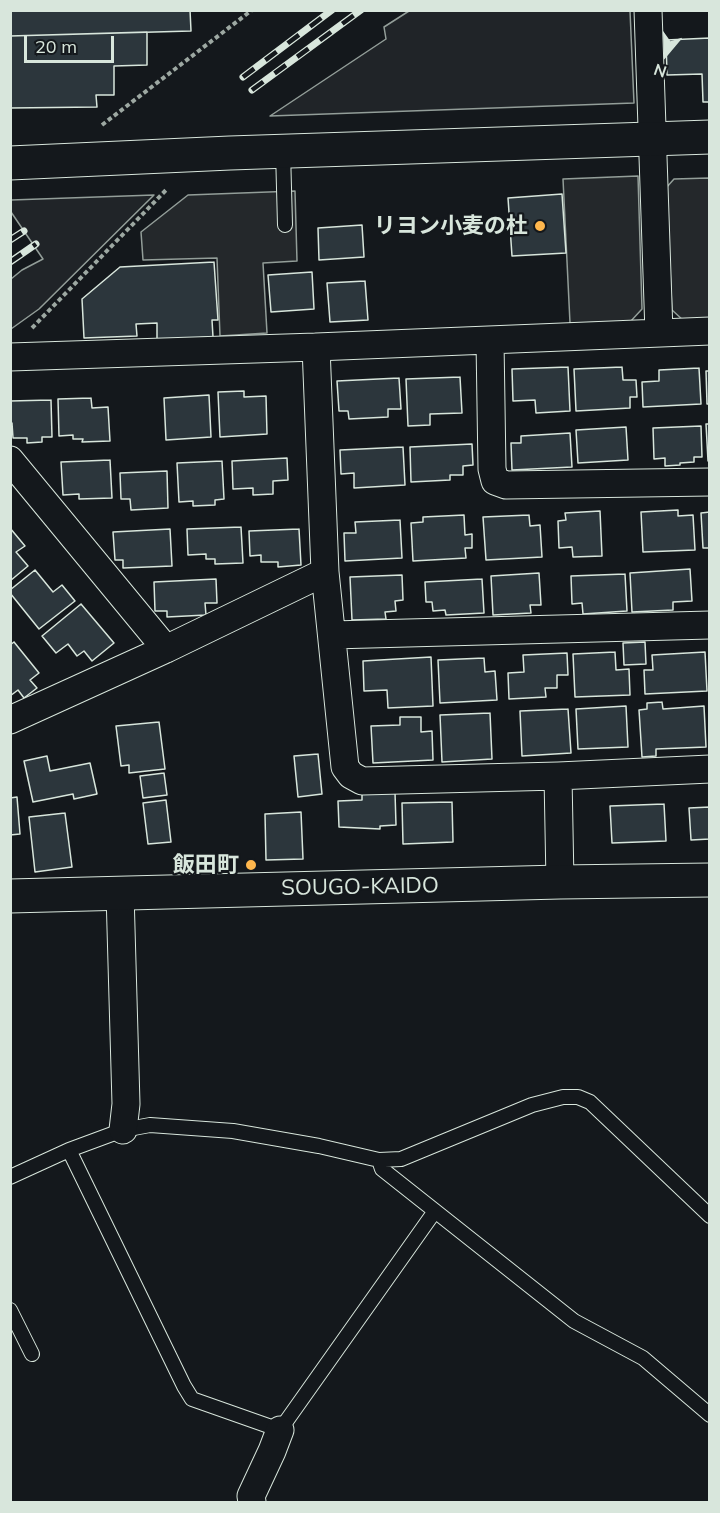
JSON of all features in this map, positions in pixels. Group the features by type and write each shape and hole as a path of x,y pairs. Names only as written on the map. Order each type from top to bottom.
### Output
{"main road":[{"path":"10,163 283,151 710,137"},
{"name":"SOUGO-KAIDO","path":"10,896 710,880"}],"street":[{"path":"648,10 659,333"},
{"path":"10,357 490,341 710,331"},
{"path":"490,341 492,469 495,481 506,485 710,482"},
{"path":"316,347 325,572 345,768 351,775 362,781 710,769"},
{"path":"10,460 166,649"},
{"path":"10,720 166,649 325,572"},
{"path":"332,635 710,626"},
{"path":"558,776 560,882"},
{"path":"120,893 126,1104 123,1130"},
{"path":"252,1503 251,1496 280,1430"}],"lane":[{"path":"283,151 285,225"},
{"path":"10,1177 69,1150 123,1130 150,1125 233,1131 320,1146 379,1160 401,1159 532,1105 563,1097 578,1097 590,1102 710,1216"},
{"path":"69,1150 192,1399 280,1430 435,1211"},
{"path":"379,1160 382,1169 574,1321 643,1358 710,1415"},
{"path":"10,1311 32,1354"}],"path":[{"path":"102,125 252,10"},
{"path":"27,333 167,189"}],"shaded area":[{"path":"409,11 630,11 634,103 270,116 386,39 384,27"},
{"path":"638,176 642,309 630,322 570,323 563,179"},
{"path":"709,178 709,319 684,321 672,310 666,188 674,179"},
{"path":"295,191 297,261 263,263 267,333 220,336 217,258 143,260 141,232 188,195"},
{"path":"154,195 39,309 11,329 11,279 22,270 43,259 11,212 11,200"}],"building":[{"path":"10,10 190,10 191,31 10,36"},
{"path":"147,32 147,65 114,66 114,95 96,95 97,107 10,108 10,36"},
{"path":"710,38 710,102 703,102 702,74 667,75 666,40"},
{"path":"562,194 566,253 512,256 508,198"},
{"path":"362,225 364,257 319,260 318,228"},
{"path":"214,262 218,320 212,320 213,337 157,340 157,323 136,324 137,336 84,338 82,299 120,267"},
{"path":"312,272 314,309 271,312 268,275"},
{"path":"365,281 368,320 330,322 327,283"},
{"path":"568,367 570,411 536,413 535,400 513,401 512,369"},
{"path":"622,367 623,380 636,380 637,397 630,397 630,408 576,411 574,369"},
{"path":"699,368 701,404 643,407 642,382 659,381 659,370"},
{"path":"706,371 710,371 710,404 707,404"},
{"path":"460,377 462,413 430,414 430,425 408,426 406,379"},
{"path":"399,378 401,409 388,409 388,417 349,419 348,411 339,411 337,381"},
{"path":"244,391 244,397 266,396 267,434 220,437 218,392"},
{"path":"209,395 211,437 166,440 164,398"},
{"path":"91,398 92,408 108,407 110,441 82,442 83,439 73,439 73,435 59,436 58,399"},
{"path":"51,400 52,437 42,437 42,442 27,443 27,438 13,438 10,401"},
{"path":"706,424 710,424 710,461 708,461"},
{"path":"701,426 702,457 694,457 694,462 665,466 665,458 654,459 653,428"},
{"path":"626,427 628,460 578,463 576,430"},
{"path":"570,433 572,467 512,470 511,443 521,443 521,436"},
{"path":"472,444 473,465 463,466 463,475 450,475 450,480 411,482 410,447"},
{"path":"403,447 405,485 354,488 354,473 341,474 340,450"},
{"path":"287,458 288,480 273,481 273,494 253,495 253,488 233,489 232,461"},
{"path":"110,460 112,498 79,499 79,494 63,495 61,462"},
{"path":"222,461 224,499 215,500 215,505 193,506 193,501 179,502 177,463"},
{"path":"167,471 168,508 131,510 130,499 121,499 120,473"},
{"path":"678,510 678,516 693,515 695,550 643,552 641,512"},
{"path":"600,511 602,556 573,557 572,547 559,548 558,521 566,520 565,513"},
{"path":"710,512 710,548 703,548 701,513"},
{"path":"464,515 465,535 472,534 472,548 465,548 466,558 413,561 411,523 423,522 423,517"},
{"path":"529,515 530,526 540,525 542,557 486,560 483,517"},
{"path":"400,520 402,558 345,561 344,533 356,533 355,522"},
{"path":"241,527 243,563 215,564 215,559 206,559 206,554 188,555 187,529"},
{"path":"10,528 25,546 16,552 28,566 10,581"},
{"path":"170,529 172,566 123,568 123,560 115,560 113,532"},
{"path":"299,529 301,565 278,567 278,562 261,562 261,555 250,556 249,531"},
{"path":"690,569 692,601 673,602 673,610 632,612 630,573"},
{"path":"35,570 53,592 62,585 75,601 39,629 10,593 10,590"},
{"path":"539,573 541,605 530,605 531,613 493,615 491,576"},
{"path":"625,574 627,611 583,614 582,603 572,604 571,576"},
{"path":"402,575 403,600 395,601 396,611 385,612 386,619 352,620 350,577"},
{"path":"216,579 217,603 205,603 206,615 167,617 167,611 155,611 154,582"},
{"path":"482,579 484,613 446,615 445,610 433,611 432,602 426,602 425,582"},
{"path":"81,604 114,643 92,661 84,651 77,656 68,644 56,653 42,636"},
{"path":"14,642 39,673 30,680 37,688 24,698 18,690 10,696 10,645"},
{"path":"645,642 646,664 624,665 623,643"},
{"path":"615,652 616,670 629,669 630,695 575,697 573,654"},
{"path":"705,652 707,691 645,694 644,670 653,670 652,655"},
{"path":"567,653 568,675 557,675 557,688 545,688 546,697 509,699 508,673 524,672 523,655"},
{"path":"431,657 433,706 388,708 387,690 364,691 363,661"},
{"path":"484,658 485,672 495,671 497,700 440,703 438,660"},
{"path":"662,702 663,709 704,706 706,747 656,749 656,756 642,757 639,710 647,709 647,703"},
{"path":"626,706 628,747 578,749 576,709"},
{"path":"568,709 571,753 522,756 520,711"},
{"path":"490,713 492,759 442,762 440,715"},
{"path":"400,717 421,717 421,732 432,731 433,760 373,763 371,726 400,725"},
{"path":"159,722 165,769 129,773 129,765 121,766 116,726"},
{"path":"318,754 322,794 298,797 294,756"},
{"path":"47,756 50,771 90,763 97,794 74,799 73,794 33,802 24,761"},
{"path":"164,773 167,795 143,798 140,776"},
{"path":"362,792 395,792 396,825 380,826 380,829 339,827 338,801 362,800"},
{"path":"17,797 20,834 10,835 10,798"},
{"path":"166,800 171,842 148,844 143,803"},
{"path":"452,802 453,842 403,844 402,803"},
{"path":"664,804 666,841 612,843 610,806"},
{"path":"710,807 710,839 691,840 689,808"},
{"path":"301,812 303,859 266,860 265,814"},
{"path":"65,813 72,867 35,872 29,817"}],"railway":[{"path":"243,77 332,10"},
{"path":"252,90 361,10"},
{"path":"10,240 24,231"},
{"path":"10,262 36,244"}],"place":[{"name":"リヨン小麦の杜","path":"540,226"},
{"name":"飯田町","path":"251,865"}]}
